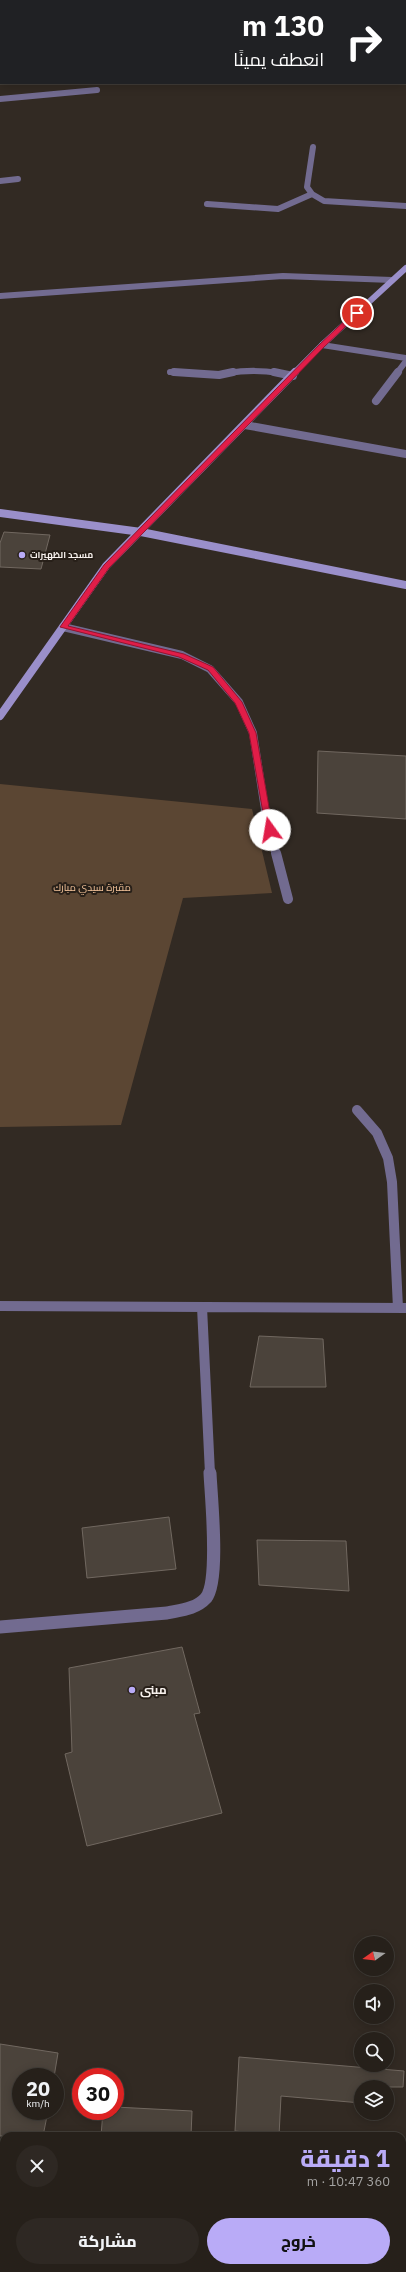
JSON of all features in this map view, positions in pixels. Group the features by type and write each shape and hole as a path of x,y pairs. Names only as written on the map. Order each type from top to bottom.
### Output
{"street":[{"path":"0,99 97,90"},
{"path":"313,146 307,187 312,194 324,201 406,206"},
{"path":"0,181 18,179"},
{"path":"207,204 278,209 312,194"},
{"path":"0,716 106,566 141,532 322,345 406,268"},
{"path":"0,296 283,276 392,280"},
{"path":"322,345 406,358"},
{"path":"376,401 406,361"},
{"path":"170,372 219,376 244,370 263,370 293,376"},
{"path":"245,425 406,454"},
{"path":"0,513 141,532 406,585"},
{"path":"63,627 182,655 210,669 239,702 253,733 266,816 288,900"},
{"path":"0,1306 402,1308 392,1182 388,1158 377,1133 357,1110"},
{"path":"0,1627 167,1613 192,1608 208,1597 214,1571 202,1307"}],"green space":[{"name":"مقبرة سيدي مبارك","path":"0,784 252,809 272,893 183,898 121,1125 0,1127"}],"building":[{"name":"مسجد الظهيرات","path":"4,532 50,535 41,569 0,567 0,543"},
{"path":"318,751 406,756 406,819 317,813"},
{"path":"259,1336 323,1339 326,1387 250,1387"},
{"path":"169,1517 176,1569 87,1578 82,1528"},
{"path":"257,1540 346,1541 349,1591 259,1585"},
{"path":"182,1647 200,1713 194,1714 222,1813 87,1846 65,1754 72,1752 69,1668"},
{"path":"0,2044 58,2053 56,2068 12,2068 12,2120 46,2120 44,2132 0,2132"},
{"path":"239,2057 354,2067 354,2072 404,2071 403,2087 394,2087 394,2080 354,2080 354,2102 281,2096 279,2132 235,2131"},
{"path":"124,2107 192,2111 191,2132 101,2132 102,2120 124,2120"}],"place":[{"name":"مسجد الظهيرات","path":"22,555"},
{"name":"مبنى","path":"132,1690"}],"route":[{"path":"270,830 266,816 253,733 239,702 210,669 182,655 63,627 106,566 274,396 322,345 357,313"}]}
